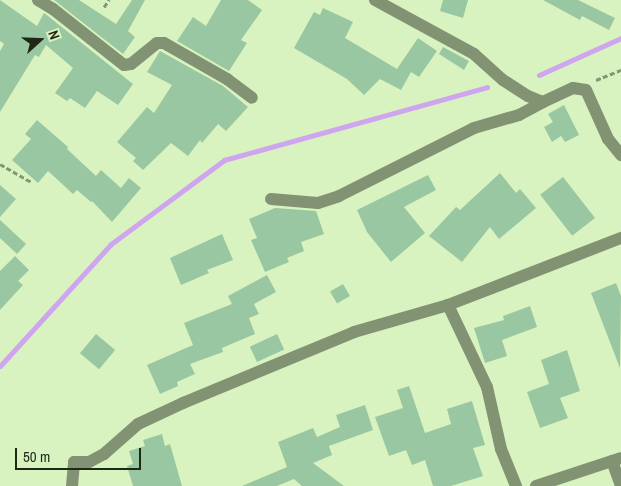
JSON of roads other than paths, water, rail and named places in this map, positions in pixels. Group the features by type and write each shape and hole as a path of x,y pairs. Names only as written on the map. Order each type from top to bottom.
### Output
{"street":[{"path":"38,0 53,9 124,65 131,64 157,43 164,43 227,79 252,98"},
{"path":"376,0 474,54 503,80 523,93 543,102"},
{"path":"271,199 318,203 339,196 474,128 519,115 573,88 586,90 608,139 621,155"},
{"path":"72,486 74,462 89,462 104,454 138,424 354,332 448,305 621,238"},
{"path":"448,305 487,387 501,449 516,486"},
{"path":"536,486 616,460 620,486"}],"waterway":[{"path":"539,75 621,38"},
{"path":"0,366 111,244 224,160 487,87"}]}
